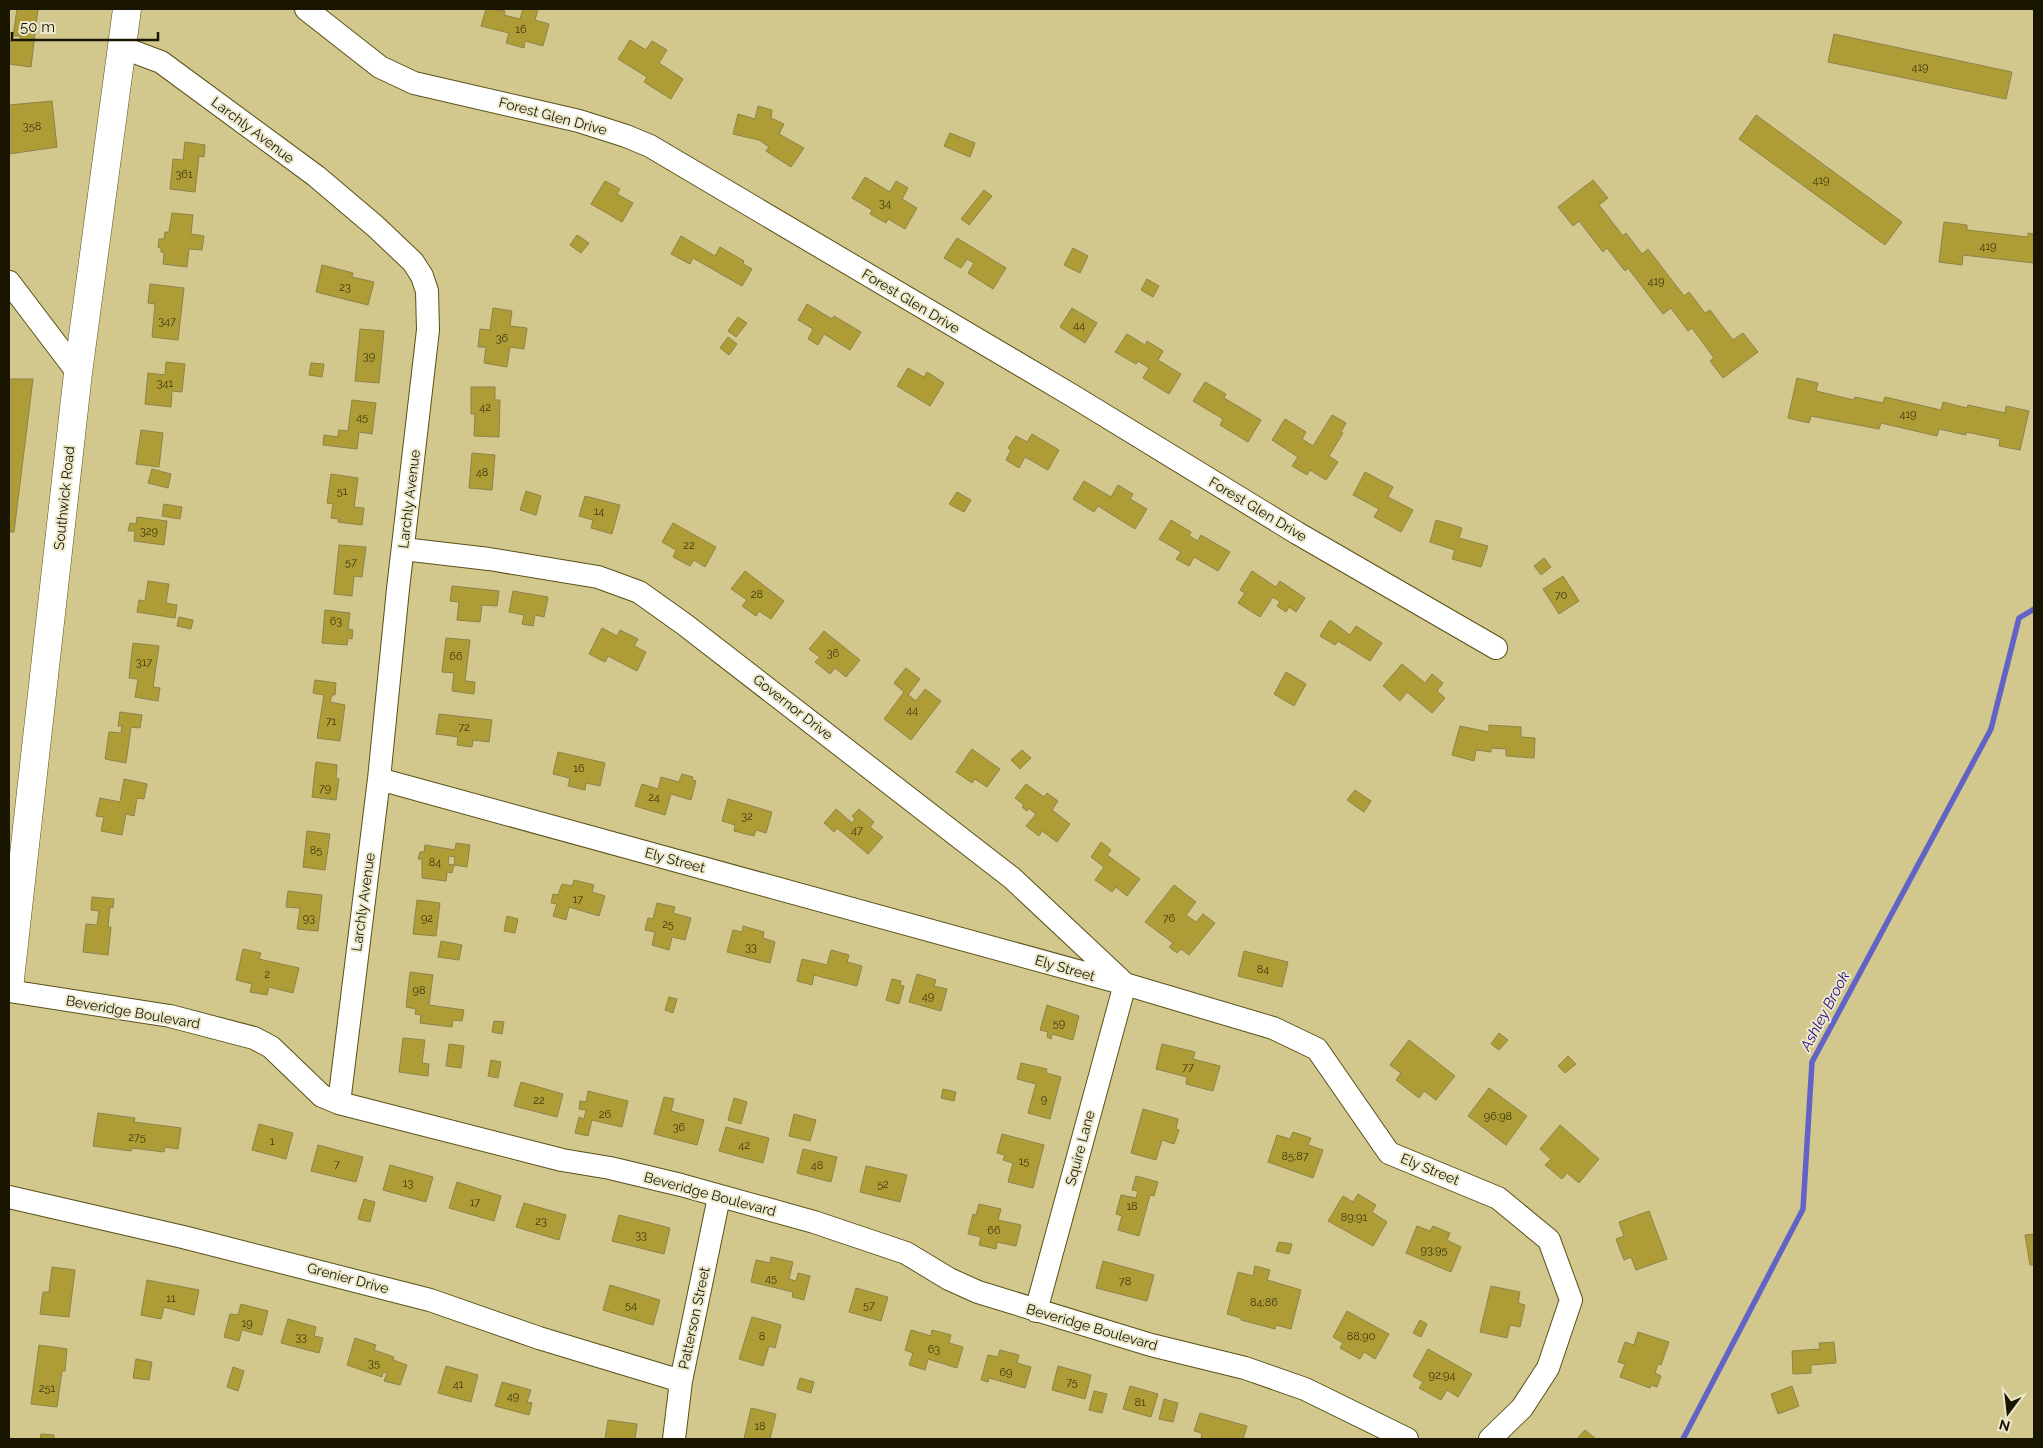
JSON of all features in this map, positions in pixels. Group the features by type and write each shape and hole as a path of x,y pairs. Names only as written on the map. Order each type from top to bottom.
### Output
{"highway":[{"name":"Southwick Road","path":"9,989 78,373 120,46 127,9"}],"street":[{"name":"Forest Glen Drive","path":"306,9 380,67 414,83 579,121 650,146 1073,396 1297,533 1496,648"},
{"name":"Larchly Avenue","path":"120,46 161,62 316,176 375,226 412,262 422,276 427,290 428,330 403,548 380,779 339,1103"},
{"path":"9,282 78,373"},
{"name":"Governor Drive","path":"403,548 489,559 598,577 640,592 692,629 1012,878 1125,984"},
{"name":"Ely Street","path":"380,779 1125,984 1273,1028 1317,1050 1389,1153 1498,1198 1549,1240 1571,1300 1548,1368 1522,1408 1508,1424 1490,1439"},
{"name":"Squire Lane","path":"1036,1311 1125,984"},
{"name":"Beveridge Boulevard","path":"9,989 170,1016 254,1038 271,1047 322,1096 339,1103 562,1160 610,1168 681,1185 869,1240 906,1253 949,1279 1036,1311 1151,1345 1245,1368 1306,1389 1407,1439"},
{"name":"Grenier Drive","path":"9,1197 201,1241 430,1300 539,1338 681,1381"},
{"name":"Patterson Street","path":"674,1439 681,1381 719,1197"}],"building":[{"path":"17,9 38,9 31,67 9,64 10,40 20,41 20,36 13,36"},
{"path":"486,9 505,11 504,15 520,19 523,9 538,9 535,20 549,24 543,46 525,41 524,48 506,43 509,33 481,26"},
{"path":"1834,34 2012,72 2006,99 1828,62"},
{"path":"630,40 646,50 652,41 667,50 659,63 683,79 671,99 644,82 647,77 618,59"},
{"path":"52,101 57,147 9,154 9,105"},
{"path":"758,106 772,110 771,118 784,124 779,134 804,148 791,167 766,151 769,147 759,140 733,134 738,114 755,119"},
{"path":"1756,115 1902,222 1885,245 1739,139"},
{"path":"950,133 975,143 970,157 944,146"},
{"path":"185,142 205,145 204,157 199,156 195,192 170,189 173,159 183,160"},
{"path":"865,177 890,192 896,181 908,188 902,199 917,208 905,229 888,219 886,223 870,214 872,210 852,198"},
{"path":"1593,180 1608,198 1599,205 1623,236 1626,233 1642,254 1648,249 1684,296 1689,292 1705,313 1710,310 1733,340 1743,333 1758,352 1723,378 1710,361 1714,358 1692,328 1688,331 1671,308 1663,314 1628,268 1625,271 1607,248 1603,252 1579,221 1573,226 1558,207"},
{"path":"605,181 620,189 617,194 633,203 622,222 591,204"},
{"path":"984,190 992,196 969,225 961,219"},
{"path":"172,213 193,215 191,234 204,236 202,250 189,249 187,267 163,264 164,252 161,252 161,248 158,247 159,239 164,239 165,232 169,232"},
{"path":"1944,222 1967,225 1967,230 2028,237 2028,233 2034,234 2034,263 1963,255 1962,265 1939,262"},
{"path":"577,235 589,243 581,253 570,245"},
{"path":"681,236 715,256 720,247 744,261 743,264 752,269 742,286 693,258 690,264 671,254"},
{"path":"957,238 1006,268 993,289 968,273 974,263 967,259 961,268 944,258"},
{"path":"1073,248 1088,256 1080,273 1064,265"},
{"path":"322,265 353,273 352,277 374,282 368,305 316,292"},
{"path":"1147,279 1159,286 1153,297 1141,290"},
{"path":"150,284 184,288 178,340 152,337 155,304 148,303"},
{"path":"807,304 832,319 834,316 861,332 850,350 824,334 818,345 808,339 813,329 798,320"},
{"path":"493,308 512,311 510,326 527,328 524,349 510,347 507,367 484,363 486,347 478,347 480,329 490,330"},
{"path":"1072,308 1097,323 1085,343 1060,327"},
{"path":"738,317 747,323 736,337 728,331"},
{"path":"360,329 384,331 379,383 355,381"},
{"path":"1127,334 1145,345 1147,341 1163,351 1158,360 1181,374 1169,394 1143,378 1149,368 1138,361 1136,364 1115,352"},
{"path":"728,337 737,344 729,355 720,348"},
{"path":"166,362 185,364 182,392 172,391 171,407 145,404 148,373 165,375"},
{"path":"311,363 324,364 322,377 309,375"},
{"path":"908,368 924,377 927,372 944,383 930,406 897,386"},
{"path":"1797,378 1818,383 1816,391 1854,400 1855,397 1883,403 1885,397 1941,410 1943,402 1967,408 1968,405 2005,413 2006,406 2029,411 2020,450 1999,446 2000,439 1966,432 1966,435 1939,429 1937,436 1881,423 1879,429 1811,416 1809,423 1788,418"},
{"path":"9,379 33,379 14,532 9,532"},
{"path":"1205,382 1226,394 1224,398 1261,420 1248,442 1220,425 1223,419 1193,401"},
{"path":"471,387 495,387 495,400 500,400 499,437 474,436 475,414 471,414"},
{"path":"352,400 376,403 372,434 359,432 357,449 323,445 324,435 338,437 339,430 348,431"},
{"path":"1332,415 1346,423 1341,432 1343,433 1329,456 1338,462 1326,480 1310,470 1307,475 1292,466 1298,457 1272,440 1285,419 1306,432 1302,439 1313,446"},
{"path":"141,430 163,433 159,467 136,464"},
{"path":"1032,434 1059,450 1048,470 1025,457 1019,468 1006,460 1011,450 1008,448 1016,436 1027,442"},
{"path":"472,453 495,455 492,490 469,488"},
{"path":"152,469 171,474 168,488 148,483"},
{"path":"1365,472 1393,487 1388,497 1413,510 1401,532 1374,517 1379,509 1353,495"},
{"path":"331,474 358,478 354,507 364,508 362,525 338,522 339,519 331,518 333,504 327,503"},
{"path":"1084,481 1111,497 1118,485 1133,494 1130,499 1147,509 1135,529 1098,506 1094,512 1073,499"},
{"path":"526,491 541,496 536,515 520,510"},
{"path":"957,492 971,500 964,512 949,504"},
{"path":"585,496 620,505 612,534 591,528 593,520 579,516"},
{"path":"164,504 182,507 180,519 162,516"},
{"path":"137,517 167,521 164,545 134,541 135,531 128,531 130,523 136,524"},
{"path":"1171,520 1191,532 1189,536 1198,541 1201,535 1230,552 1218,571 1194,557 1189,566 1176,559 1181,552 1159,539"},
{"path":"1436,520 1462,528 1459,538 1488,546 1481,567 1452,559 1455,550 1430,542"},
{"path":"673,523 716,547 705,567 694,560 690,566 673,557 676,550 662,542"},
{"path":"339,545 366,547 362,577 354,576 352,596 334,594"},
{"path":"1544,558 1551,567 1541,575 1534,566"},
{"path":"745,571 784,601 771,619 759,611 756,616 742,606 747,600 731,589"},
{"path":"1252,571 1276,587 1280,581 1305,598 1296,612 1289,607 1286,612 1277,606 1280,602 1273,597 1260,617 1238,603 1245,593 1240,590"},
{"path":"1563,576 1579,601 1559,614 1543,589"},
{"path":"148,581 169,584 166,603 177,605 175,618 137,612 139,600 145,601"},
{"path":"452,586 499,591 497,606 482,605 480,622 457,620 459,602 450,601"},
{"path":"513,591 548,597 544,617 535,615 533,626 522,624 524,615 509,612"},
{"path":"325,610 350,613 348,629 353,630 352,639 348,638 347,645 322,643"},
{"path":"179,617 193,620 191,629 177,626"},
{"path":"1330,620 1350,635 1356,626 1382,643 1370,661 1338,641 1335,645 1320,636"},
{"path":"602,628 617,636 620,630 638,639 634,646 646,652 637,671 608,656 605,662 589,654"},
{"path":"824,631 860,660 846,677 835,668 830,674 815,662 820,657 809,649"},
{"path":"446,638 470,640 465,681 475,682 474,694 452,691 454,673 442,672"},
{"path":"133,643 159,646 153,687 160,688 158,701 135,697 138,679 129,678"},
{"path":"1402,664 1425,683 1432,674 1443,683 1437,691 1445,698 1432,713 1407,692 1400,701 1383,686"},
{"path":"906,668 920,679 908,695 916,701 925,689 941,701 911,740 884,719 904,692 894,683"},
{"path":"1286,672 1306,684 1294,706 1274,694"},
{"path":"315,680 336,683 335,695 332,695 330,702 345,705 340,741 317,738 324,695 313,693"},
{"path":"120,712 142,715 140,728 131,727 126,763 105,759 109,732 121,733 122,726 118,726"},
{"path":"439,714 492,720 489,742 473,740 472,747 457,745 458,737 436,734"},
{"path":"1489,725 1521,727 1521,737 1535,738 1534,758 1506,756 1506,749 1491,748 1491,752 1476,750 1474,761 1452,755 1460,726 1489,732"},
{"path":"972,749 1000,769 987,787 975,779 972,783 956,772"},
{"path":"1022,750 1031,758 1020,769 1011,760"},
{"path":"558,752 605,763 600,786 586,783 585,790 568,786 570,778 553,774"},
{"path":"316,762 337,765 336,778 339,779 336,800 312,797"},
{"path":"682,774 693,777 692,780 696,781 691,800 671,794 665,815 635,806 642,784 658,789 661,777 679,782"},
{"path":"124,779 147,784 144,799 137,798 134,816 126,814 122,835 101,831 104,817 96,816 100,798 120,802"},
{"path":"1026,784 1044,797 1047,793 1058,801 1052,810 1070,824 1057,842 1042,831 1039,836 1026,826 1036,814 1028,808 1027,811 1022,807 1024,805 1015,798"},
{"path":"1355,790 1371,801 1364,812 1347,800"},
{"path":"728,799 772,812 766,833 756,830 754,836 734,831 735,825 722,821"},
{"path":"836,809 852,823 855,819 852,816 859,809 874,822 870,827 883,837 868,854 837,828 834,832 824,823"},
{"path":"307,831 330,834 325,870 303,867"},
{"path":"1101,842 1111,850 1107,855 1140,879 1127,896 1116,887 1112,892 1095,880 1104,867 1091,857"},
{"path":"456,843 470,845 467,867 454,865 452,873 447,872 446,881 422,878 422,859 418,859 420,852 424,852 425,845 455,850","holes":["449,856 455,857 454,865 448,864"]},
{"path":"574,880 594,885 592,892 605,896 599,916 569,907 566,920 553,916 557,904 551,903 553,894 558,895 562,884 572,886"},
{"path":"1174,885 1196,902 1186,915 1196,922 1203,914 1215,923 1189,955 1181,949 1177,953 1169,947 1173,943 1145,922"},
{"path":"288,891 322,895 318,931 297,929 300,908 286,907"},
{"path":"92,897 114,899 113,908 110,907 108,927 111,927 108,955 83,952 86,924 97,925 99,911 91,910"},
{"path":"417,900 440,903 436,936 413,934"},
{"path":"657,903 675,907 673,913 691,918 685,940 672,937 669,950 652,945 655,932 645,930 648,918 653,919"},
{"path":"507,916 518,919 515,933 504,931"},
{"path":"743,926 764,932 763,938 775,942 770,963 727,952 733,930 742,932"},
{"path":"441,941 462,945 459,960 438,957"},
{"path":"243,949 261,953 259,959 299,968 293,993 269,987 267,995 250,992 252,984 236,980"},
{"path":"831,950 849,955 847,962 862,966 857,986 814,975 812,985 797,981 802,959 827,965"},
{"path":"1244,951 1288,962 1282,987 1238,976"},
{"path":"410,972 433,975 429,1005 464,1010 462,1021 453,1020 452,1027 420,1023 421,1015 415,1014 416,1009 406,1007"},
{"path":"917,974 936,980 934,986 947,989 941,1011 909,1002"},
{"path":"892,979 901,981 900,985 904,986 899,1004 886,1000"},
{"path":"669,997 677,999 673,1013 665,1010"},
{"path":"1047,1005 1079,1016 1073,1040 1052,1034 1051,1039 1047,1037 1048,1032 1040,1030"},
{"path":"494,1021 504,1022 502,1034 492,1032"},
{"path":"1499,1033 1508,1040 1499,1050 1491,1044"},
{"path":"403,1038 425,1040 422,1063 429,1064 428,1076 399,1072"},
{"path":"1409,1040 1455,1076 1436,1100 1424,1091 1419,1098 1396,1080 1401,1073 1390,1065"},
{"path":"449,1044 464,1046 461,1068 446,1066"},
{"path":"1162,1044 1195,1052 1193,1059 1220,1066 1213,1091 1186,1084 1187,1077 1156,1069"},
{"path":"1568,1056 1576,1064 1565,1073 1558,1066"},
{"path":"491,1060 501,1062 498,1078 488,1076"},
{"path":"1021,1063 1047,1069 1046,1073 1061,1077 1050,1119 1028,1113 1036,1084 1017,1079"},
{"path":"521,1082 563,1094 557,1117 514,1106"},
{"path":"1489,1088 1527,1116 1506,1145 1468,1116"},
{"path":"943,1089 956,1092 954,1101 941,1098"},
{"path":"588,1091 628,1101 622,1127 592,1120 588,1136 575,1133 579,1117 584,1119 586,1110 579,1109 580,1101 586,1102"},
{"path":"664,1097 674,1099 671,1111 704,1120 697,1145 654,1134"},
{"path":"734,1098 747,1102 741,1124 728,1120"},
{"path":"1143,1109 1178,1119 1176,1129 1179,1130 1174,1144 1162,1140 1156,1160 1131,1153"},
{"path":"98,1113 135,1118 134,1122 181,1128 178,1149 165,1147 164,1152 132,1148 131,1151 93,1146"},
{"path":"794,1114 816,1120 810,1141 789,1136"},
{"path":"259,1124 293,1133 286,1159 252,1150"},
{"path":"1560,1125 1599,1159 1579,1183 1567,1173 1562,1179 1545,1165 1551,1159 1540,1149"},
{"path":"726,1127 769,1138 763,1163 719,1151"},
{"path":"1293,1132 1311,1138 1308,1145 1323,1150 1313,1178 1268,1162 1277,1135 1290,1139"},
{"path":"1002,1134 1044,1145 1033,1188 1008,1182 1013,1163 1003,1160 1005,1155 997,1153"},
{"path":"318,1145 363,1157 356,1182 311,1171"},
{"path":"803,1149 837,1157 831,1182 797,1173"},
{"path":"390,1165 433,1177 426,1202 383,1190"},
{"path":"866,1166 907,1175 900,1202 860,1192"},
{"path":"1136,1176 1158,1182 1154,1196 1150,1195 1139,1236 1118,1230 1122,1216 1116,1214 1121,1195 1136,1198 1138,1191 1132,1190"},
{"path":"457,1182 501,1196 494,1221 449,1208"},
{"path":"1358,1194 1376,1205 1372,1212 1387,1222 1373,1246 1328,1221 1343,1196 1353,1202"},
{"path":"364,1199 375,1202 370,1222 358,1219"},
{"path":"524,1203 566,1215 559,1240 516,1227"},
{"path":"979,1204 1001,1209 998,1220 1021,1225 1016,1246 997,1242 996,1249 979,1245 981,1237 968,1234 973,1214 976,1215"},
{"path":"1649,1211 1667,1259 1636,1270 1631,1257 1624,1260 1616,1239 1624,1236 1619,1222"},
{"path":"619,1215 670,1228 664,1254 612,1241"},
{"path":"1417,1226 1430,1231 1433,1226 1450,1233 1447,1240 1461,1247 1451,1272 1406,1253"},
{"path":"2034,1234 2034,1265 2030,1265 2025,1235"},
{"path":"1279,1242 1292,1244 1289,1254 1276,1251"},
{"path":"771,1257 793,1262 789,1279 796,1281 798,1273 810,1276 804,1300 792,1297 793,1292 751,1282 756,1260 770,1263"},
{"path":"1103,1261 1154,1275 1147,1301 1096,1288"},
{"path":"1255,1266 1270,1270 1267,1280 1301,1290 1291,1329 1276,1325 1275,1329 1241,1320 1241,1318 1227,1314 1238,1272 1253,1276"},
{"path":"52,1267 75,1270 69,1317 40,1314 43,1292 49,1292"},
{"path":"147,1280 199,1290 194,1315 164,1307 161,1319 141,1315"},
{"path":"610,1285 660,1300 653,1325 603,1310"},
{"path":"1491,1286 1520,1292 1518,1303 1525,1305 1520,1327 1510,1325 1507,1338 1480,1332"},
{"path":"856,1288 888,1297 881,1321 849,1312"},
{"path":"241,1304 268,1311 262,1335 242,1330 239,1341 224,1337 230,1314 238,1315"},
{"path":"1347,1311 1389,1334 1375,1359 1364,1352 1360,1359 1340,1348 1343,1343 1333,1337"},
{"path":"752,1317 781,1325 775,1348 769,1346 763,1366 739,1359"},
{"path":"288,1319 316,1327 314,1336 323,1338 319,1353 281,1343"},
{"path":"1420,1320 1427,1324 1421,1337 1413,1333"},
{"path":"911,1330 931,1336 932,1330 951,1335 949,1343 963,1347 957,1368 928,1359 925,1370 909,1365 913,1353 905,1350"},
{"path":"1638,1332 1669,1342 1661,1365 1658,1364 1655,1373 1661,1376 1657,1387 1651,1385 1650,1388 1620,1377 1625,1364 1618,1362 1625,1342 1634,1345"},
{"path":"355,1338 376,1345 374,1350 394,1357 393,1360 407,1365 400,1385 384,1381 387,1373 383,1372 382,1377 347,1365"},
{"path":"1834,1342 1836,1363 1811,1365 1811,1373 1793,1374 1792,1351 1820,1349 1819,1343"},
{"path":"39,1345 67,1349 65,1371 62,1371 57,1407 31,1404"},
{"path":"1428,1349 1472,1374 1458,1397 1447,1390 1441,1400 1419,1388 1423,1382 1413,1376"},
{"path":"1000,1350 1019,1355 1017,1363 1031,1367 1025,1388 989,1378 988,1382 981,1380 988,1355 998,1357"},
{"path":"136,1359 152,1362 149,1380 133,1378"},
{"path":"446,1366 478,1375 471,1402 438,1393"},
{"path":"1058,1366 1091,1375 1085,1399 1052,1390"},
{"path":"233,1367 244,1371 238,1391 227,1387"},
{"path":"800,1378 814,1382 811,1393 797,1389"},
{"path":"502,1382 531,1390 527,1402 532,1403 529,1415 495,1406"},
{"path":"1130,1386 1158,1394 1151,1417 1123,1409"},
{"path":"1792,1386 1799,1406 1778,1414 1771,1394"},
{"path":"1094,1391 1107,1394 1102,1413 1089,1410"},
{"path":"1164,1399 1178,1403 1173,1422 1159,1419"},
{"path":"751,1408 776,1414 770,1439 744,1439"},
{"path":"1200,1413 1247,1426 1243,1439 1201,1439 1202,1433 1194,1431"},
{"path":"608,1420 637,1424 635,1439 605,1439"},
{"path":"1585,1430 1596,1439 1577,1439"},
{"path":"41,1434 54,1435 54,1439 40,1439"}],"waterway":[{"name":"Ashley Brook","path":"1683,1439 1803,1209 1812,1062 1991,729 2019,618 2034,609"}]}
